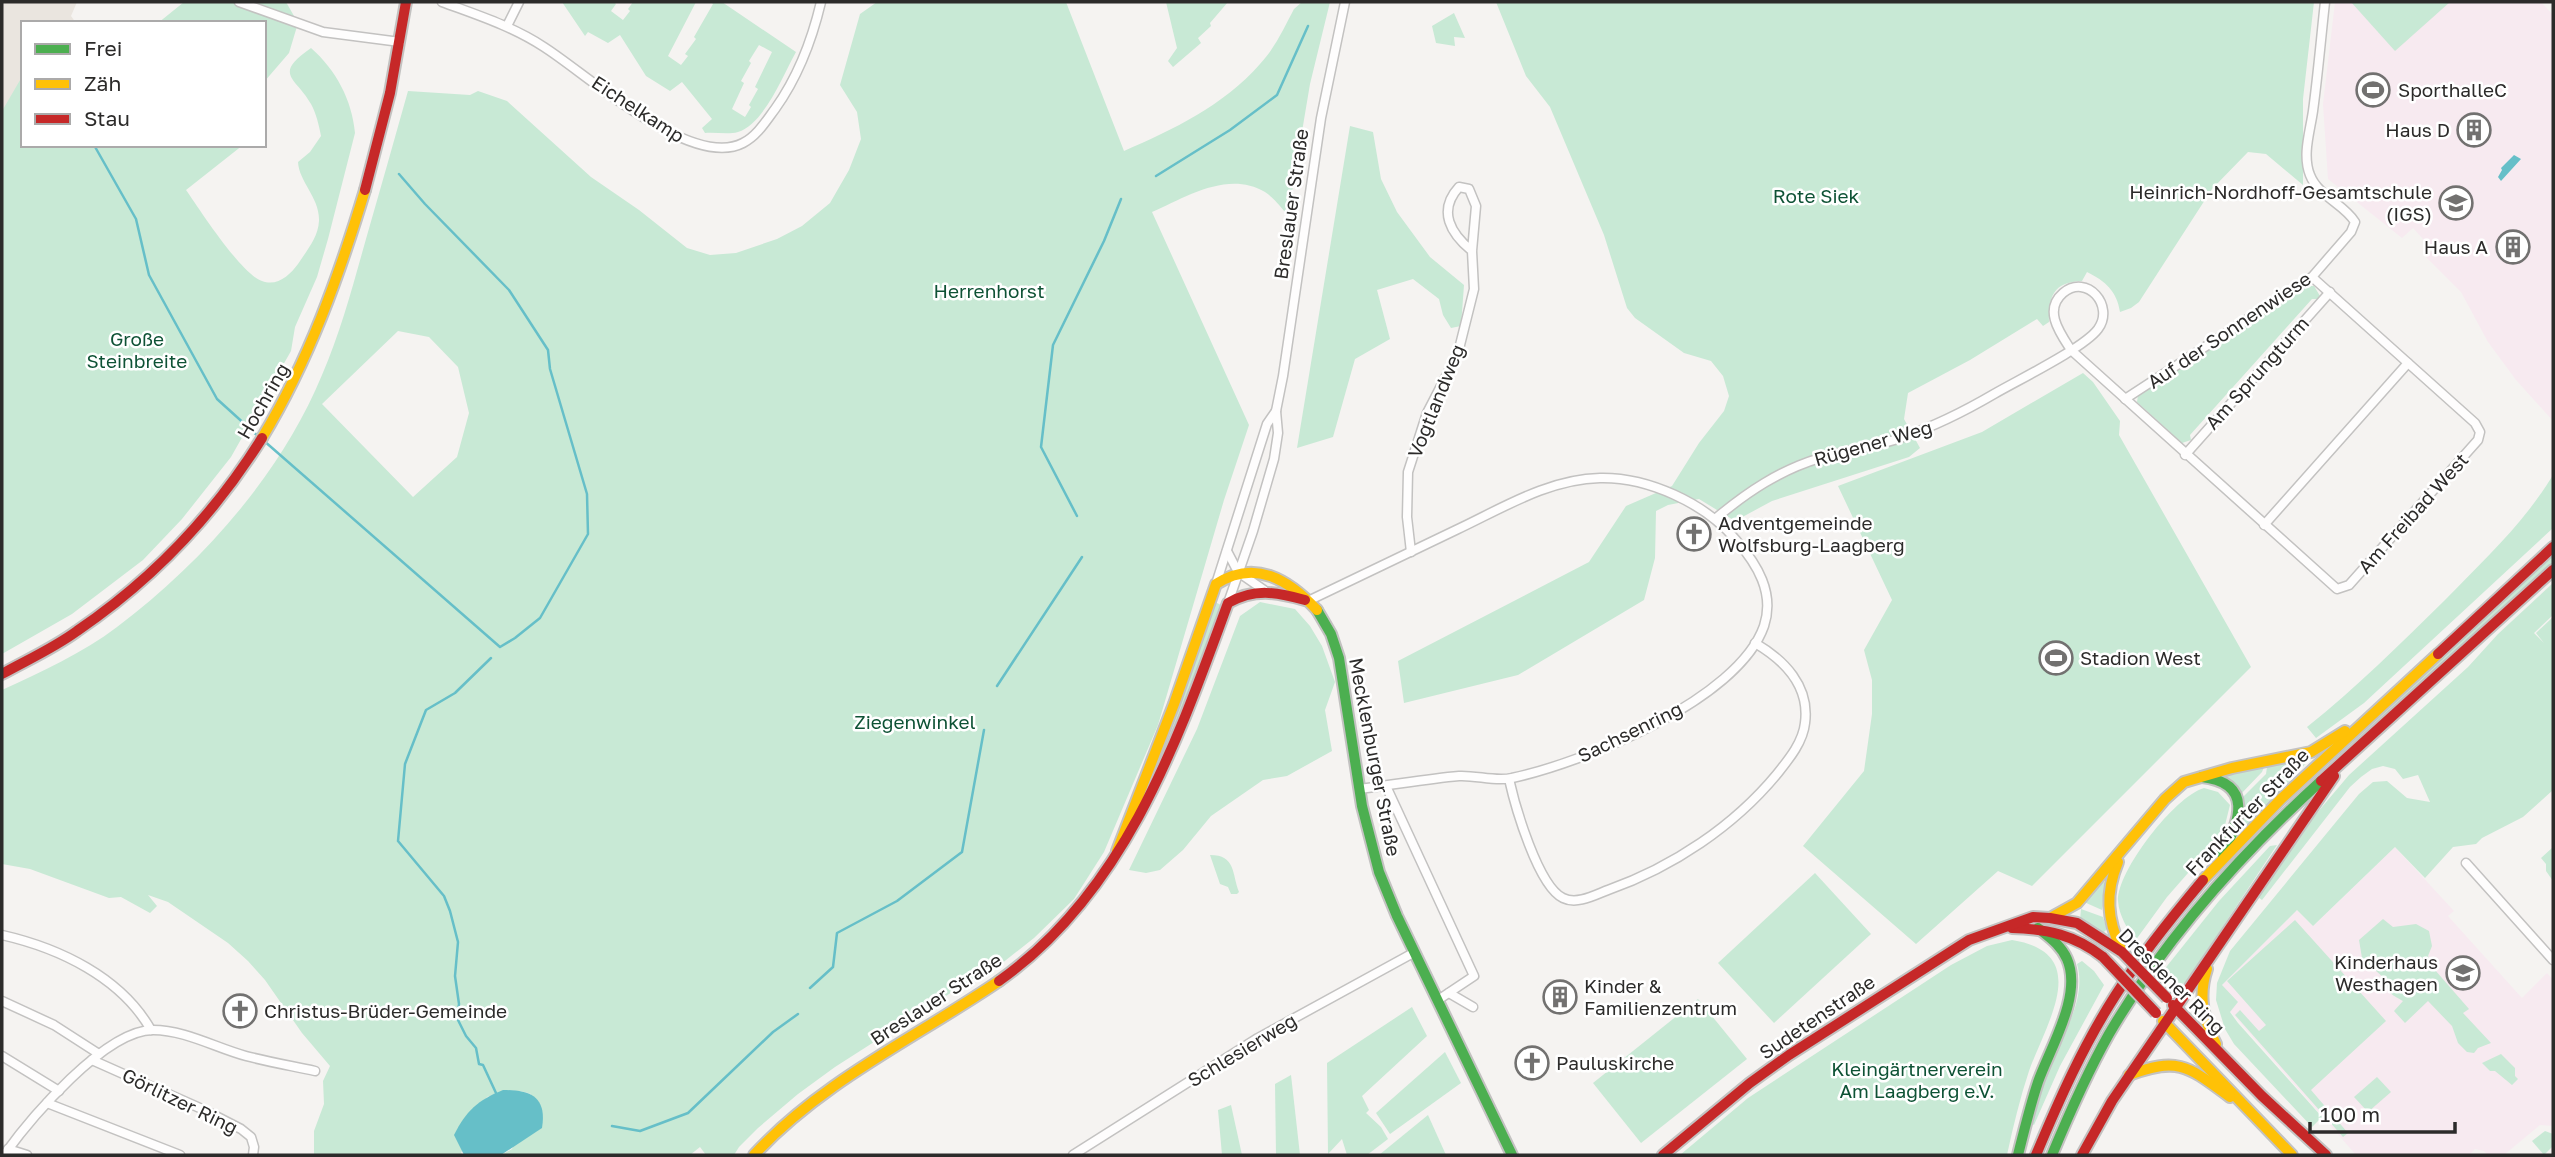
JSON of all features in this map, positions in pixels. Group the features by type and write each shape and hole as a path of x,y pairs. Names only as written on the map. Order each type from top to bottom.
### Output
{"street":[{"path":"239,2 323,32 400,42"},
{"name":"Hochring","path":"2,674 40,656 88,626 125,597 194,532 218,504 270,427 307,359 349,248 387,112 406,2"},
{"name":"Eichelkamp","path":"442,2 507,26 544,47 670,133 703,147 721,149 742,144 752,137 782,99 805,53 821,2"},
{"path":"507,26 519,2"},
{"name":"Breslauer Straße","path":"754,1155 770,1136 806,1104 984,991 1047,944 1095,888 1130,834 1175,741 1228,603 1274,458 1278,433 1276,411 1321,118 1345,2"},
{"name":"Auf der Sonnenwiese","path":"2125,399 2312,277 2351,232 2355,222 2350,214 2320,190 2309,174 2306,151 2325,2"},
{"name":"Vogtlandweg","path":"1411,552 1407,517 1408,472 1427,413 1458,353 1474,289 1472,251 1476,206 1469,189 1459,187 1454,192 1447,217 1452,231 1472,251"},
{"name":"Am Freibad West","path":"2071,349 2185,455 2337,589 2341,589 2348,585 2478,440 2480,432 2475,423 2312,277"},
{"name":"Rügener Weg","path":"1715,519 1774,476 1821,457 1901,438 1937,424 2071,349 2096,331 2103,321 2104,311 2100,299 2091,290 2080,286 2068,289 2055,303 2056,327 2071,349"},
{"name":"Am Sprungturm","path":"2185,455 2330,292"},
{"path":"2264,525 2408,363"},
{"name":"Breslauer Straße","path":"1117,851 1174,704 1267,424 1276,411"},
{"name":"Sachsenring","path":"1308,601 1542,491 1566,483 1600,478 1633,482 1661,490 1715,519 1749,555 1765,587 1767,608 1764,626 1755,643 1740,661 1702,695 1663,719 1599,750 1558,766 1508,779 1461,776 1359,789"},
{"name":"Frankfurter Straße","path":"2036,1155 2059,1099 2116,995 2180,908 2214,868 2266,813 2553,547"},
{"path":"1227,551 1238,572 1264,590"},
{"name":"Frankfurter Straße","path":"2052,1155 2072,1107 2130,1000 2194,914 2252,851 2352,753 2553,570"},
{"path":"1216,584 1224,576 1238,572"},
{"name":"Mecklenburger Straße","path":"1238,572 1259,573 1283,580 1308,601 1325,622 1340,662 1359,789 1374,858 1383,884 1513,1155"},
{"path":"1228,603 1253,591 1264,590 1308,601"},
{"path":"1508,779 1528,841 1547,884 1560,897 1566,900 1586,899 1654,872 1731,821 1763,791 1789,760 1802,737 1805,709 1800,686 1785,665 1755,643"},
{"path":"2050,918 2077,903 2171,793 2184,782 2196,777 2295,757 2322,746 2371,715"},
{"path":"2082,1155 2107,1107 2166,1024 2305,815 2352,753"},
{"path":"2196,777 2222,782 2232,791 2240,807 2237,826 2214,868"},
{"name":"Mecklenburger Straße","path":"1386,786 1474,976 1438,1000"},
{"name":"Dresdener Ring","path":"2114,941 2108,915 2108,892 2112,874 2123,850"},
{"path":"2466,863 2553,960"},
{"path":"2077,903 2080,940"},
{"name":"Dresdener Ring","path":"2003,928 2033,918 2050,918 2077,923 2114,941 2221,1055 2326,1155"},
{"name":"Dresdener Ring","path":"2003,928 2038,928 2062,933 2080,940 2103,957 2292,1155"},
{"name":"Sudetenstraße","path":"1663,1155 1750,1083 1840,1021 1969,940 2003,928"},
{"path":"2018,1155 2039,1078 2072,990 2071,968 2066,955 2050,936 2038,928"},
{"path":"2,934 65,957 93,971 127,998 142,1014 151,1030"},
{"name":"Schlesierweg","path":"1073,1155 1258,1038 1415,952"},
{"path":"2212,954 2204,977 2201,1006 2221,1055"},
{"path":"1449,993 1473,1007"},
{"name":"Görlitzer Ring","path":"2,1001 54,1025 95,1057 241,1129 251,1137 253,1155"},
{"path":"6,1152 47,1103 95,1057 130,1036 151,1030 175,1033 247,1056 315,1071"},
{"path":"2,1056 59,1091"},
{"path":"2129,1075 2150,1067 2174,1064 2203,1076 2248,1110"},
{"path":"47,1103 180,1155"},
{"path":"6,1152 27,1155"}],"shaded area":[{"path":"2,2 77,2 71,16 75,21 21,21 22,147 2,183"},
{"name":"Heinrich-Nordhoff-Gesamtschule (IGS)","path":"2335,2 2541,2 2553,15 2553,421 2516,380 2488,342 2461,292 2426,257 2433,250 2413,228 2402,238 2328,179 2323,104"},
{"path":"2395,847 2454,911 2448,916 2522,998 2547,973 2553,980 2553,1126 2540,1125 2504,1155 2488,1155 2475,1149 2469,1155 2356,1155 2230,1011 2222,985 2297,910 2313,926"}],"green space":[{"path":"184,2 286,2 298,23 289,53 266,80 266,21 160,21"},
{"path":"562,2 614,2 616,4 611,11 623,20 633,2 696,2 668,56 681,65 713,4 711,2 722,2 796,52 757,119 738,132 705,133 702,128 712,119 682,82 670,91 646,76 620,35 608,43 588,32 585,36","holes":["759,45 772,52 755,87 758,89 745,117 732,109 744,83 741,81 751,63 749,61"]},
{"path":"877,2 1066,2 1124,151 1197,115 1246,79 1265,58 1294,9 1302,2 1330,2 1310,84 1288,215 1265,192 1237,184 1207,188 1152,212 1249,425 1224,500 1158,725 1104,852 1074,899 1034,938 1001,964 963,985 835,1067 758,1128 734,1155 706,1155 700,1147 690,1155 501,1155 512,1149 531,1094 514,1091 487,1097 461,1153 464,1155 314,1155 314,1131 324,1104 323,1081 330,1066 248,961 228,943 168,902 148,895 157,906 150,913 121,897 109,898 30,869 2,864 2,690 90,645 149,602 209,545 262,481 305,412 329,358 341,325 408,91 470,95 478,91 507,101 591,177 687,248 710,255 736,253 777,239 802,226 830,203 849,170 861,139 857,112 840,85 860,14","holes":["398,331 429,337 458,367 469,413 457,457 413,497 322,404"]},
{"path":"1166,2 1228,2 1210,23 1211,26 1198,38 1201,43 1173,67 1168,61 1177,48"},
{"name":"Rote Siek","path":"1496,2 2314,2 2303,99 2303,185 2266,154 2248,152 2212,189 2139,302 2131,308 2120,312 2116,298 2109,288 2087,272 2082,281 2065,284 2055,292 2050,305 2049,322 2043,326 2037,319 1970,360 1908,393 1904,419 1920,448 1909,457 1772,501 1735,521 1699,499 1668,505 1656,511 1655,558 1644,600 1518,675 1404,703 1398,661 1589,562 1626,506 1672,486 1699,443 1724,411 1729,396 1723,376 1711,361 1684,353 1635,318 1627,308 1604,235 1550,107 1526,76"},
{"path":"2351,2 2450,2 2395,51"},
{"path":"1454,13 1465,38 1454,37 1455,46 1436,43 1432,26"},
{"name":"Große Steinbreite","path":"311,48 328,66 346,97 355,133 317,277 295,327 291,351 231,457 182,519 143,560 72,614 2,654 2,111 21,78 21,147 240,147 186,190 243,267 262,281 273,282 283,279 295,268 317,233 319,221 316,205 298,162 310,152 321,136 313,108 291,76 292,64"},
{"path":"1350,126 1373,132 1381,179 1397,212 1430,257 1464,285 1461,326 1451,328 1443,315 1439,299 1413,279 1377,290 1390,339 1355,359 1333,437 1297,448"},
{"path":"2308,286 2314,286 2320,296 2318,299 2312,299 2190,435 2191,440 2182,443 2137,402 2138,395"},
{"name":"Stadion West","path":"2083,373 2093,382 2120,421 2119,435 2251,667 2032,886 1998,871 1916,944 1803,846 1864,771 1872,714 1872,680 1864,650 1892,600 1838,486 1982,432"},
{"path":"2553,475 2553,528 2364,703 2316,738 2307,727 2378,665 2474,571 2517,525"},
{"path":"2553,555 2553,563 2527,588 2336,760 2333,756"},
{"path":"2553,583 2553,615 2534,633 2544,643 2536,633 2553,617 2553,790 2523,817 2482,838 2476,844 2453,847 2425,878 2395,847 2313,926 2297,910 2222,985 2238,1002 2230,1012 2238,1023 2322,1117 2312,1127 2234,1044 2225,1029 2216,1000 2217,983 2230,951 2359,794 2373,782 2387,781 2407,798 2430,802 2418,775 2403,779 2395,769 2383,766 2372,769 2350,787 2262,900 2258,897 2311,820 2349,775 2468,667 2498,634"},
{"path":"1215,602 1223,606 1147,788 1145,787"},
{"path":"1260,602 1295,609 1322,646 1335,682 1325,710 1332,751 1287,776 1263,780 1211,816 1183,850 1160,870 1146,873 1129,870 1197,729 1240,616"},
{"path":"2312,757 2241,830 2244,811 2242,798 2266,774 2267,767"},
{"path":"2264,767 2240,795 2233,785 2221,776"},
{"path":"2204,788 2218,792 2230,805 2223,833 2167,897 2135,941 2122,917 2118,901 2127,872 2137,854 2164,819 2192,794"},
{"path":"2277,845 2186,982 2176,988 2163,971 2219,901 2270,846"},
{"path":"2553,848 2553,881 2541,858"},
{"path":"1210,855 1225,858 1229,862 1239,892 1237,894 1231,894 1228,887 1220,884"},
{"path":"1815,873 1871,934 1774,1023 1718,963"},
{"path":"2102,881 2105,883 2102,910 2084,902"},
{"path":"2081,909 2103,917 2107,929 2102,934 2080,920"},
{"path":"2383,919 2393,927 2416,924 2429,931 2432,946 2428,956 2435,970 2469,1009 2463,1013 2491,1043 2478,1048 2474,1053 2467,1052 2458,1043 2452,1026 2428,1001 2405,1023 2394,1011 2403,1001 2391,994 2386,980 2362,958 2359,940"},
{"path":"2295,920 2386,1021 2311,1090 2348,1133 2343,1137 2235,1015 2240,1010 2259,1031 2266,1025 2227,981"},
{"name":"Kleingärtnerverein Am Laagberg e.V.","path":"2012,940 2037,947 2052,959 2058,975 2058,992 2053,1012 2029,1071 2007,1155 1680,1155 1748,1098 1951,965 1987,946"},
{"path":"2082,961 2104,985 2060,1066 2034,1125 2032,1124 2045,1076 2075,1007 2079,978 2077,964"},
{"path":"1698,999 1747,1059 1641,1143 1593,1083"},
{"path":"1412,1007 1427,1036 1362,1096 1369,1110 1366,1113 1381,1127 1388,1139 1367,1155 1347,1155 1342,1139 1328,1154 1327,1063"},
{"path":"1445,1052 1461,1083 1390,1134 1376,1113"},
{"path":"2501,1054 2515,1068 2515,1076 2518,1079 2512,1085 2482,1063"},
{"path":"1291,1075 1300,1155 1276,1155 1275,1084"},
{"path":"2377,1077 2391,1092 2368,1112 2354,1097"},
{"path":"1231,1105 1242,1155 1222,1155 1218,1110"},
{"path":"1428,1115 1446,1155 1379,1155"},
{"path":"2545,1131 2553,1134 2553,1146 2544,1155 2532,1141"}],"water":[{"path":"2514,155 2521,159 2501,181 2498,177 2501,168"},
{"path":"503,1090 522,1092 535,1097 542,1109 542,1128 501,1155 464,1155 454,1135 474,1107"}],"waterway":[{"path":"1156,176 1230,130 1277,95 1308,26"},
{"path":"95,147 136,219 149,275 217,399 258,436"},
{"path":"263,440 500,647 540,618 588,534 587,494 550,369 548,350 509,290 399,174"},
{"path":"1077,516 1041,447 1053,345 1104,241 1121,199"},
{"path":"997,686 1082,557"},
{"path":"491,658 455,693 426,710 405,764 398,841 444,896 450,911 458,942 455,976 459,1004 457,1018 476,1048 479,1064 483,1065 496,1093"},
{"path":"810,988 833,967 837,933 897,901 962,852 984,730"},
{"path":"612,1126 640,1131 688,1113 773,1032 798,1014"}],"traffic: fast":[{"path":"1317,610 1331,634 1339,658 1362,806 1379,872 1397,916 1512,1155"},
{"path":"2202,777 2230,787 2236,796 2237,817 2222,854"},
{"path":"2052,1155 2109,1034 2154,965 2233,868 2321,781"},
{"path":"2018,1155 2035,1091 2063,1021 2071,989 2071,973 2067,959 2054,942 2038,928"}],"traffic: slow":[{"path":"262,438 294,378 321,317 365,190"},
{"path":"1117,851 1174,704 1216,584 1244,573 1270,576 1294,589 1317,610"},
{"path":"2203,880 2281,799 2438,654"},
{"path":"2050,918 2077,903 2165,799 2184,782 2232,768 2311,752 2345,731"},
{"path":"2118,862 2111,884 2109,906 2121,949"},
{"path":"2207,969 2203,1007 2216,1044"},
{"path":"754,1155 809,1104 871,1061 999,981"},
{"path":"2163,1021 2292,1155"},
{"path":"2129,1075 2160,1066 2183,1068 2204,1078 2230,1097"}],"traffic: jam":[{"path":"365,190 390,93 406,2"},
{"path":"2,674 68,637 105,611 156,568 202,519 262,438"},
{"path":"2438,654 2553,547"},
{"path":"2321,781 2553,570"},
{"path":"999,981 1043,945 1081,904 1113,859 1142,811 1166,760 1228,603 1257,593 1305,600"},
{"path":"2082,1155 2112,1101 2334,776"},
{"path":"2036,1155 2072,1074 2103,1015 2146,951 2203,880"},
{"path":"1663,1155 1750,1083 1789,1055 1969,940 2033,917 2050,918 2077,923 2122,952"},
{"path":"2012,928 2037,930 2071,938 2103,957"},
{"path":"2122,952 2167,998"},
{"path":"2103,957 2156,1013"},
{"path":"2173,1005 2262,1096 2326,1155"}],"place":[{"name":"SporthalleC","path":"2373,90"},
{"name":"Haus D","path":"2474,130"},
{"name":"Heinrich-Nordhoff-Gesamtschule (IGS)","path":"2456,203"},
{"name":"Haus A","path":"2513,247"},
{"name":"Adventgemeinde Wolfsburg-Laagberg","path":"1694,534"},
{"name":"Stadion West","path":"2056,658"},
{"name":"Kinderhaus Westhagen","path":"2463,973"},
{"name":"Kinder & Familienzentrum","path":"1560,997"},
{"name":"Christus-Brüder-Gemeinde","path":"240,1011"},
{"name":"Pauluskirche","path":"1532,1063"}],"park label":[{"name":"Herrenhorst","path":"989,291"},
{"name":"Ziegenwinkel","path":"915,722"}]}
